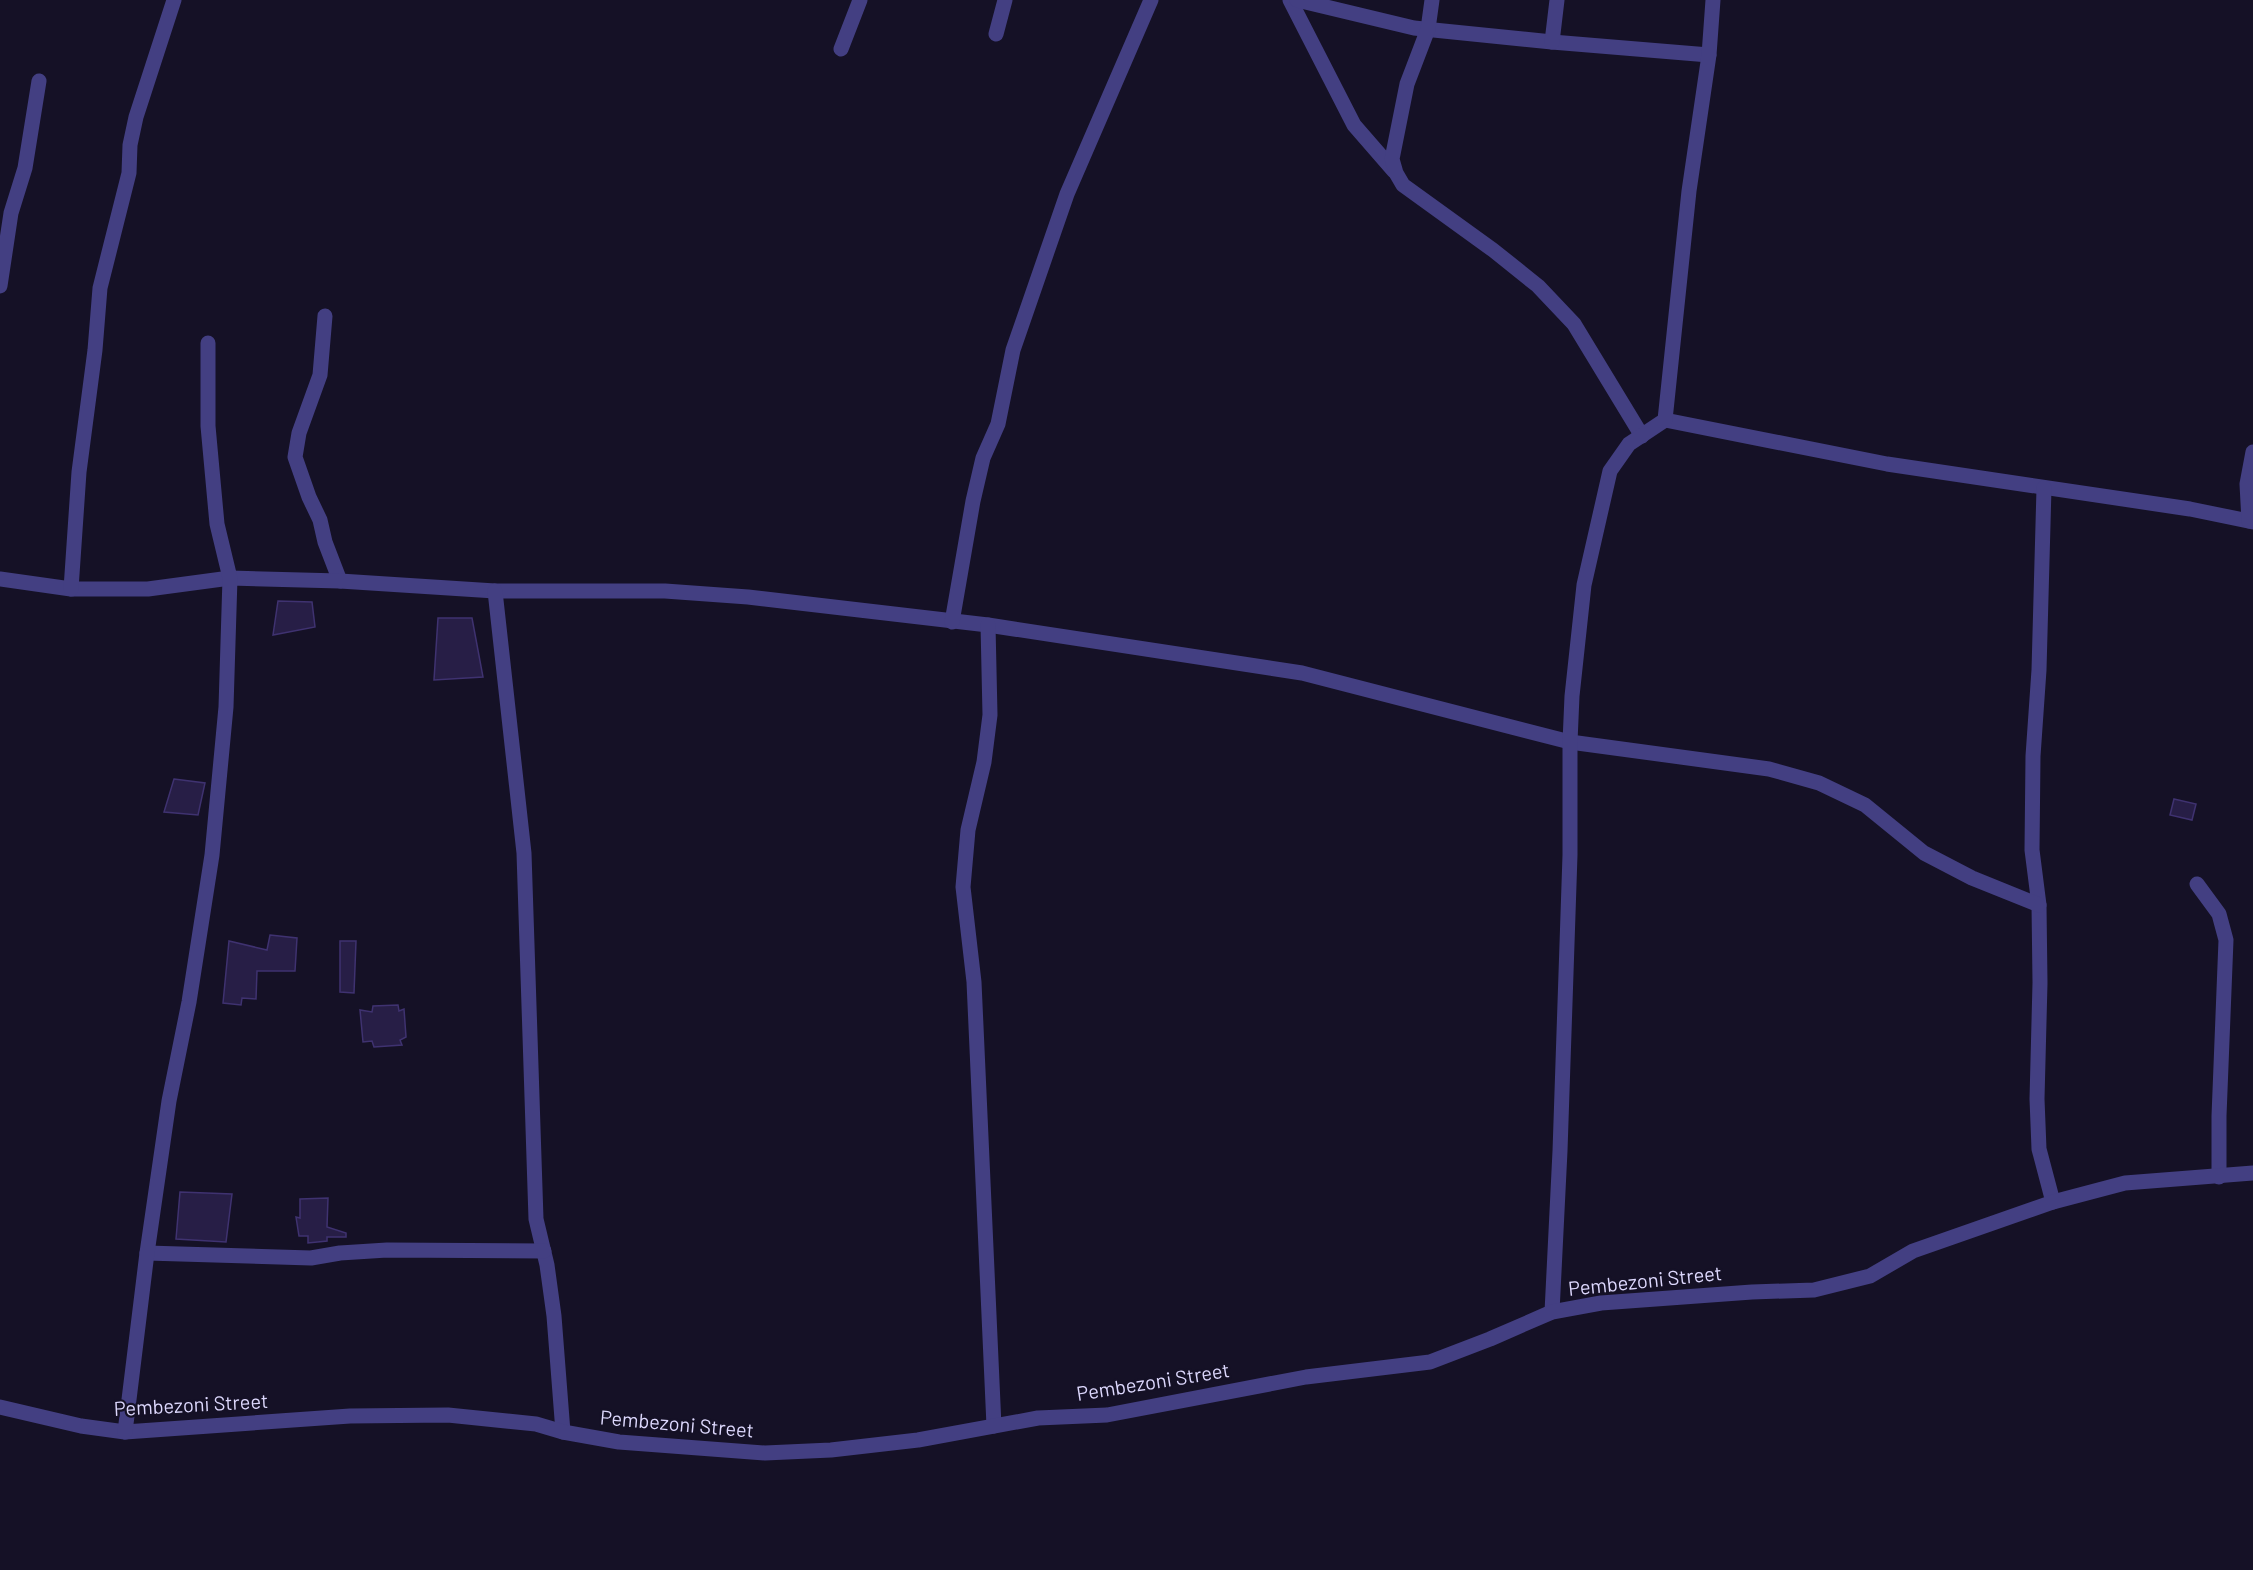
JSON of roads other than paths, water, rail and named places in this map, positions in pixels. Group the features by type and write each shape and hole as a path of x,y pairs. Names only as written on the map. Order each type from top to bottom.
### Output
{"street":[{"path":"70,589 79,472 95,350 100,288 129,173 130,145 136,117 174,0"},
{"path":"841,49 860,0"},
{"path":"996,34 1005,0"},
{"path":"952,622 973,501 983,458 999,424 1013,350 1067,194 1151,0"},
{"path":"1290,0 1354,124 1396,173 1403,185 1493,250 1538,286 1574,324 1642,436"},
{"path":"1297,0 1428,29 1709,55"},
{"path":"1396,173 1392,159 1407,84 1428,29 1432,0"},
{"path":"1552,42 1557,0"},
{"path":"1665,420 1689,191 1709,55 1713,0"},
{"path":"0,286 5,212 25,168 39,81"},
{"path":"325,316 320,375 299,433 295,457 305,488 320,520 325,542 340,581"},
{"path":"125,1432 169,1101 189,1002 212,855 226,708 230,578 217,524 208,426 208,343"},
{"path":"1552,1312 1560,1163 1570,855 1572,696 1584,585 1610,471 1629,444 1665,420 1887,464 2190,509 2251,521 2247,484 2253,452"},
{"path":"2044,488 2039,670 2033,756 2032,850 2039,905 2040,983 2037,1099 2039,1149 2053,1202"},
{"path":"0,579 70,589 148,589 230,578 340,581 495,591 665,591 748,597 988,625 1302,673 1570,742 1769,769 1819,783 1865,806 1924,853 1972,878 2039,905"},
{"path":"495,591 524,853 536,1220 544,1251 554,1316 563,1432"},
{"path":"988,625 990,715 984,762 968,830 963,888 974,982 994,1426"},
{"path":"2197,884 2219,914 2226,940 2219,1116 2219,1177"},
{"name":"Pembezoni Street","path":"0,1407 81,1426 125,1432 350,1416 448,1415 536,1424 563,1432 619,1442 765,1453 853,1448 918,1440 1038,1418 1107,1415 1306,1377 1430,1362 1490,1340 1552,1312 1601,1303 1814,1290 1870,1276 1913,1251 2053,1202 2125,1183 2253,1173"},
{"path":"147,1253 311,1258 340,1253 387,1250 544,1251"}]}
